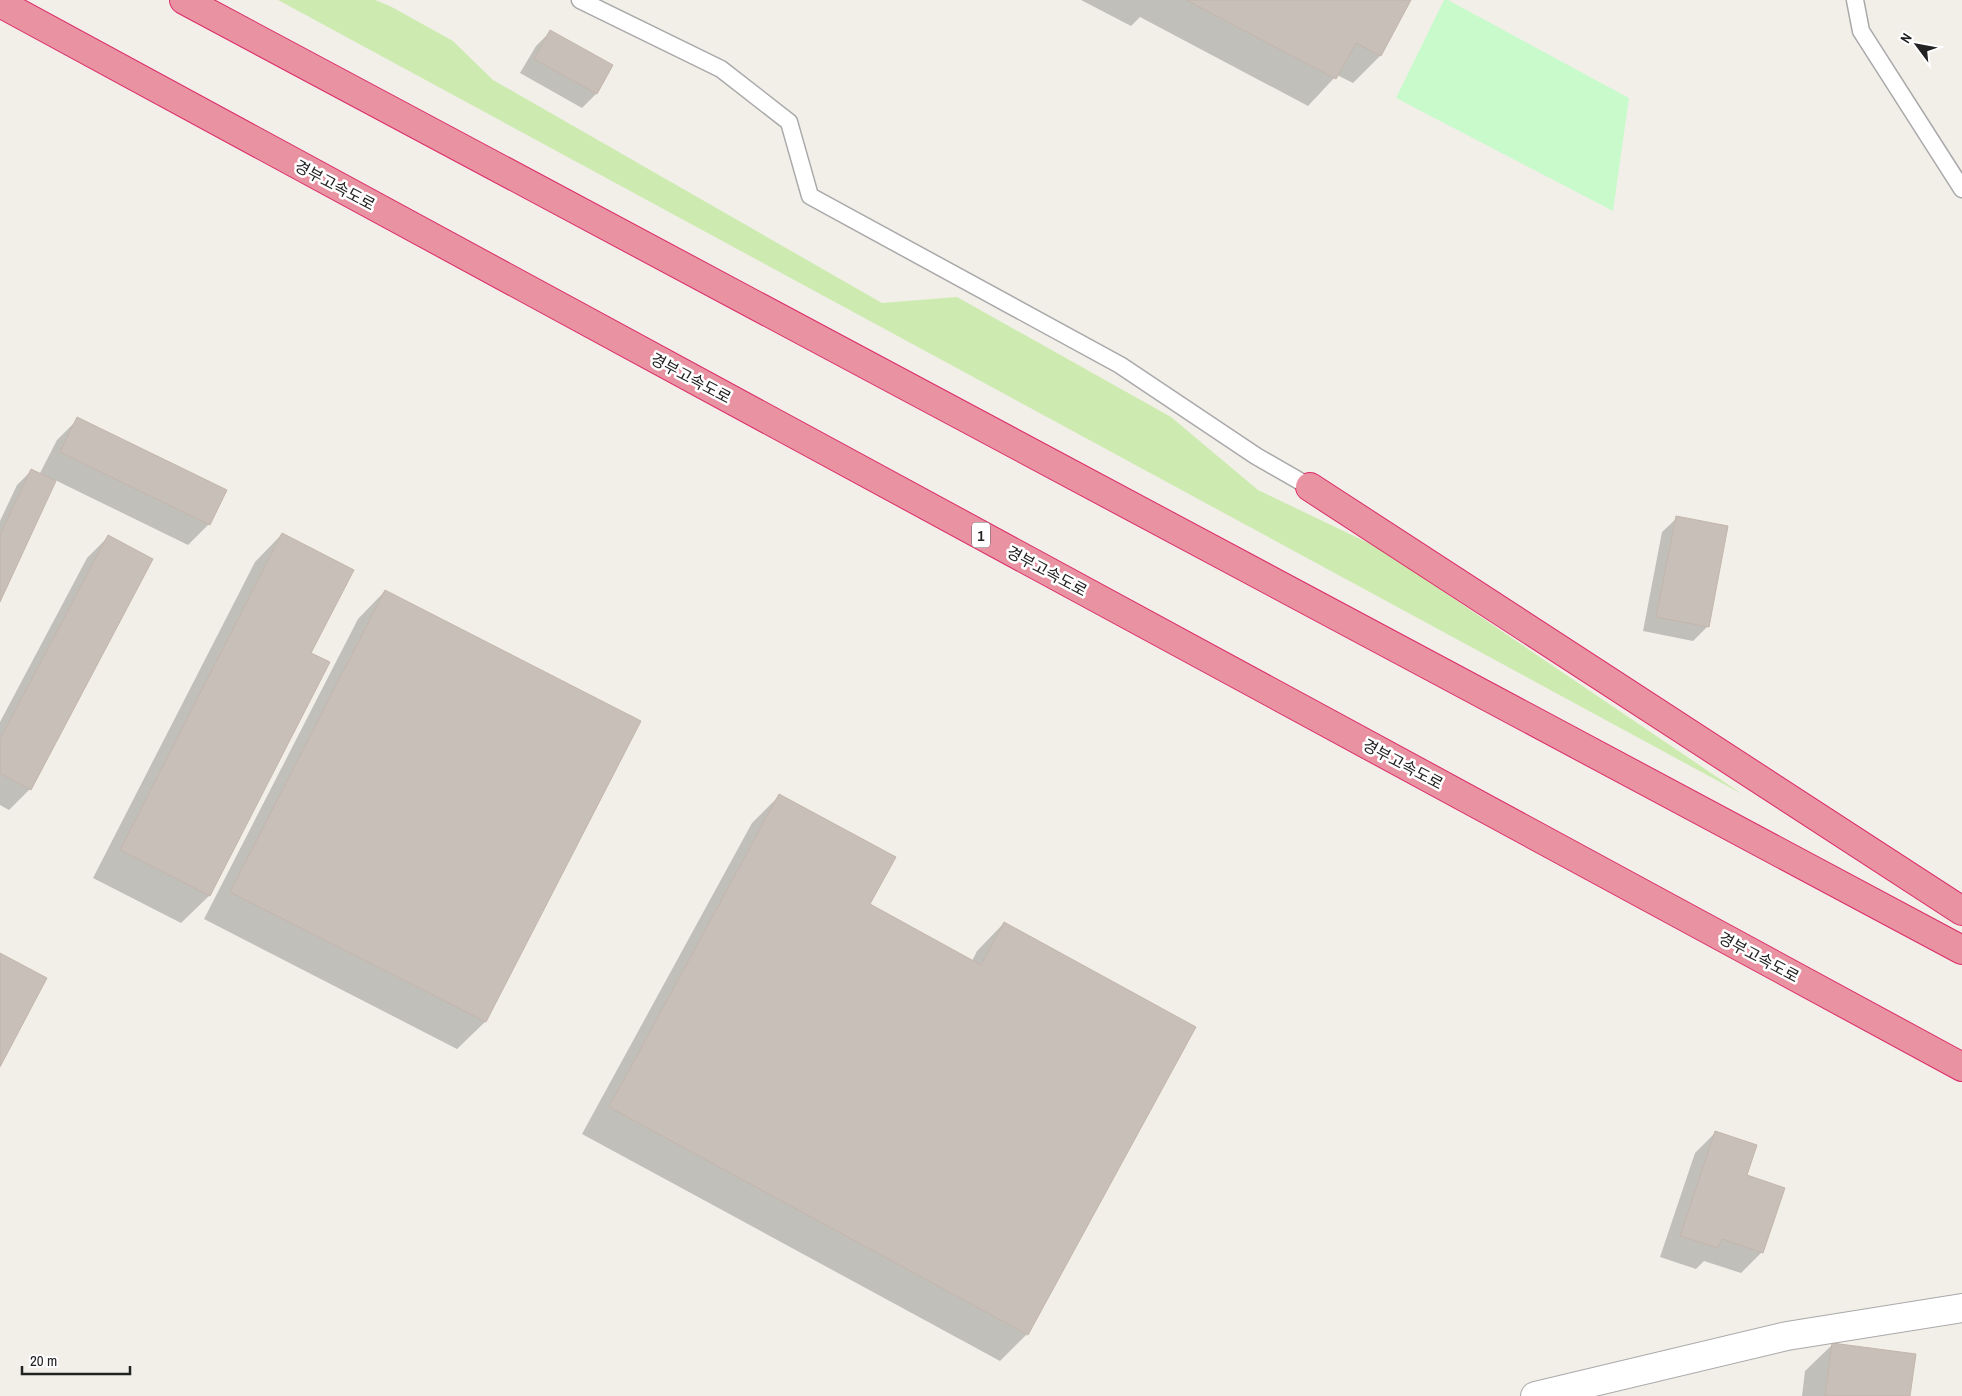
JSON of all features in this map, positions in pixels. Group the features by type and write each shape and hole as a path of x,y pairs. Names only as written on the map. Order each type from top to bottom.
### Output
{"highway":[{"path":"184,0 1962,950"},
{"name":"경부고속도로","path":"0,3 1962,1067"},
{"path":"1310,487 1962,911"}],"street":[{"path":"1535,1396 1787,1336 1962,1308"}],"lane":[{"path":"580,0 721,69 789,122 810,196 1120,365 1256,456 1310,487"},
{"path":"1855,0 1861,31 1962,189"}],"green space":[{"path":"278,0 375,0 390,6 453,41 493,80 882,303 957,297 1171,417 1258,490 1379,548 1742,794"},
{"path":"1444,0 1448,0 1629,98 1613,211 1396,98"}],"building":[{"path":"1186,0 1411,0 1381,56 1356,43 1336,79"},
{"path":"550,30 613,65 597,94 534,59"},
{"path":"77,417 227,490 210,525 60,452"},
{"path":"31,469 56,481 0,602 0,535"},
{"path":"1676,516 1728,526 1709,627 1656,617"},
{"path":"282,533 354,570 311,653 330,662 210,896 120,850"},
{"path":"108,535 153,559 31,790 0,773 0,739"},
{"path":"385,590 641,721 486,1022 230,892"},
{"path":"779,794 896,857 870,904 981,965 1004,922 1196,1027 1028,1335 609,1107"},
{"path":"0,953 47,978 0,1067"},
{"path":"1715,1131 1757,1145 1747,1175 1785,1188 1763,1253 1722,1239 1718,1248 1680,1236"},
{"path":"1832,1343 1916,1354 1910,1396 1825,1396"}]}
